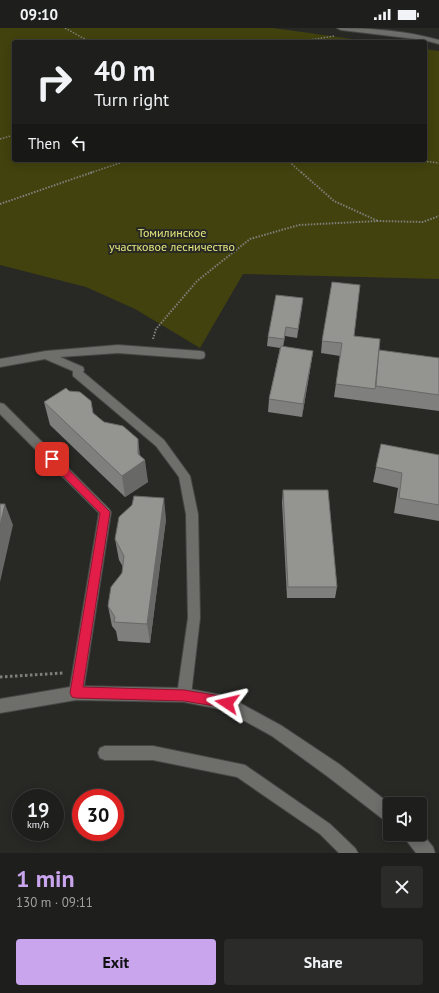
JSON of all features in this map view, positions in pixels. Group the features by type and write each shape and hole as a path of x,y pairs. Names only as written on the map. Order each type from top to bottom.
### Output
{"street":[{"path":"340,28 424,38 439,42"},
{"path":"0,706 76,693 184,695 227,703 277,731 333,770 383,809"},
{"path":"418,841 427,853"}],"lane":[{"path":"0,363 46,355 118,349 200,355"},
{"path":"46,355 79,370 77,373 160,443 184,476 192,514 194,618 184,695"},
{"path":"0,407 105,512 76,693"},
{"path":"105,753 153,752 240,770 325,829 350,853"}],"path":[{"path":"64,28 86,40"},
{"path":"0,139 12,136"},
{"path":"0,204 123,162"},
{"path":"289,162 334,201 378,221"},
{"path":"427,162 439,163"},
{"path":"150,351 156,329 196,282 250,238 299,225 378,221 423,222 439,216"},
{"path":"0,677 79,672"}],"green space":[{"name":"Томилинское участковое лесничество","path":"0,28 273,28 360,40 12,40 12,162 427,162 427,49 439,51 439,279 243,274 200,348 135,309 86,287 0,265"}],"building":[{"path":"332,282 360,285 354,336 380,339 375,389 336,384 342,343 322,341"},
{"path":"276,295 303,298 298,329 286,327 284,339 268,337"},
{"path":"281,346 313,351 303,404 269,399"},
{"path":"379,350 439,358 439,395 376,386"},
{"path":"66,388 69,391 80,392 91,401 93,413 104,422 123,426 138,439 138,454 145,460 122,476 44,402"},
{"path":"381,444 439,455 439,505 399,498 402,473 376,467"},
{"path":"283,490 328,490 337,587 288,587"},
{"path":"134,496 164,498 147,624 114,622 115,617 108,606 111,587 122,573 124,556 115,539 119,517 132,505"},
{"path":"0,504 5,504 0,526"}],"route":[{"path":"52,459 105,512 76,693 184,695 227,703"}]}
